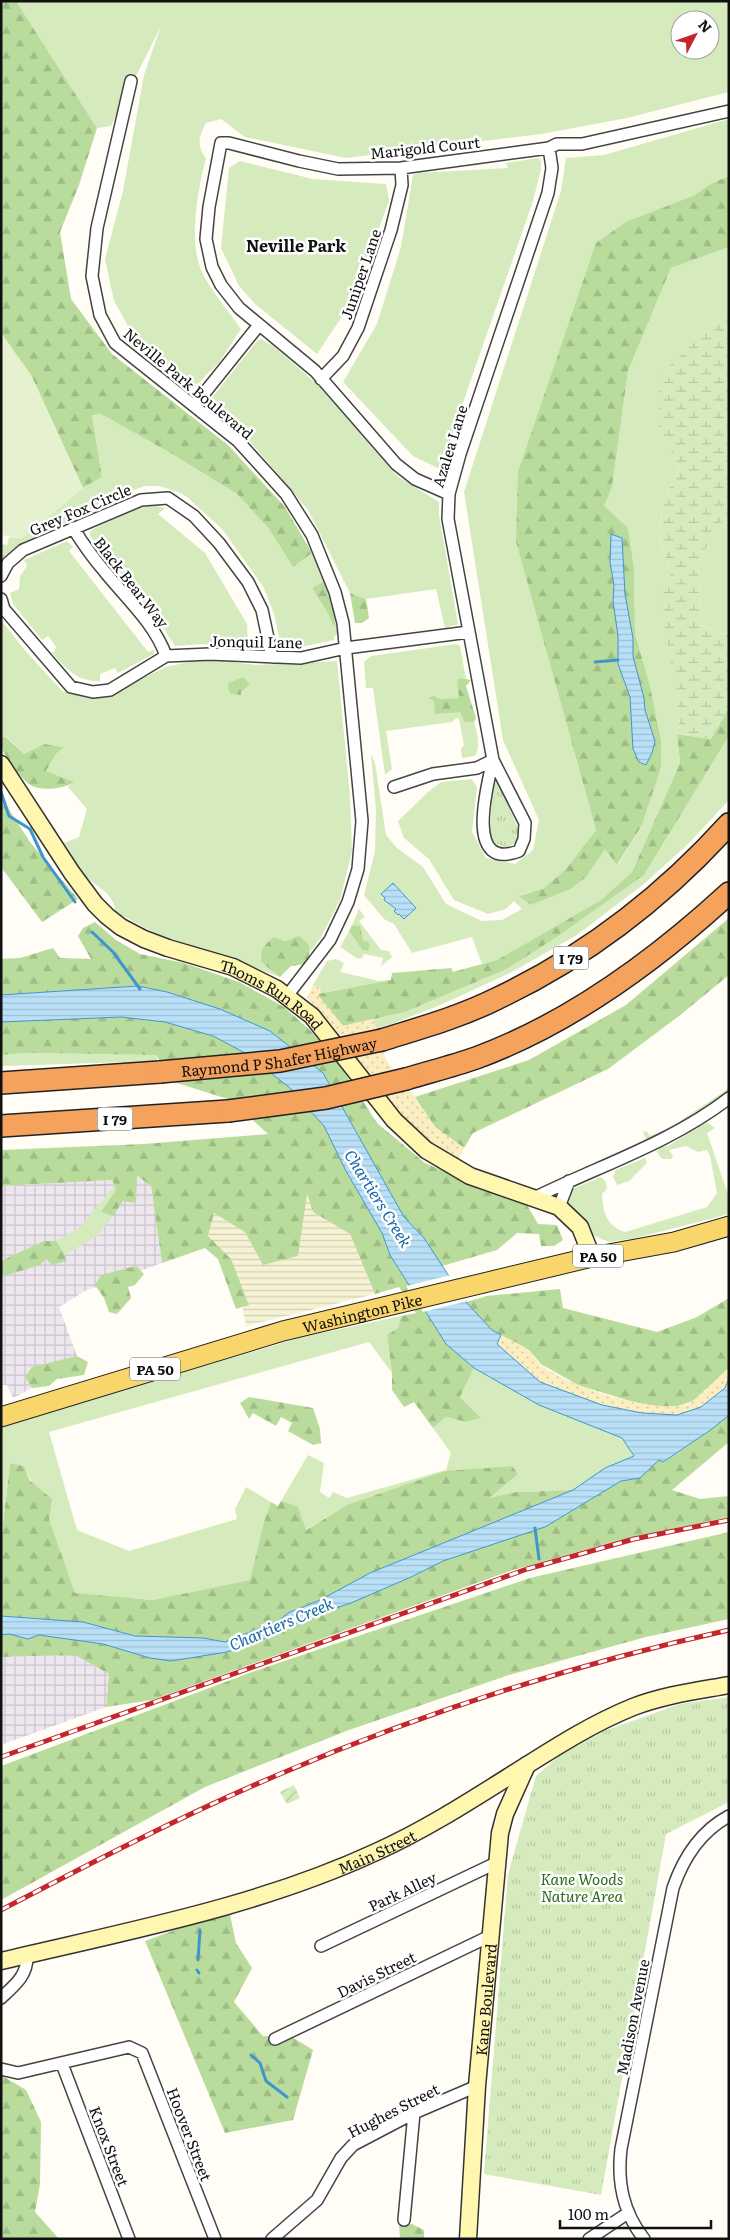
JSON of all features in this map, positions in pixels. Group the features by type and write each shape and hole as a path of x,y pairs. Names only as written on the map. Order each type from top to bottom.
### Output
{"highway":[{"name":"Raymond P Shafer Highway","path":"1,1083 160,1072 280,1061 382,1040 441,1021 495,1000 538,978 594,944 632,916 670,884 729,824"},
{"name":"I 79","path":"1,1126 228,1111 326,1098 406,1079 476,1058 533,1032 583,1005 628,976 689,929 729,893"}],"main road":[{"name":"Washington Pike","path":"1,1417 283,1331 467,1286 674,1242 729,1226"}],"street":[{"name":"Neville Park Boulevard","path":"131,81 97,228 92,276 100,315 115,343 238,441 280,487 312,535 335,592 343,623 362,821 358,869 348,902 330,940 287,996"},
{"name":"Marigold Court","path":"449,494 415,479 396,464 315,371 239,308 221,285 212,267 206,238 208,207 221,144 229,143 338,169 401,168 549,148 557,144 582,144 677,121 729,111"},
{"name":"Azalea Lane","path":"493,760 484,802 483,835 488,846 497,853 508,855 519,851 524,839 525,824 493,760 448,519 449,494 462,447 548,193 552,168 549,148"},
{"name":"Juniper Lane","path":"321,379 343,356 358,328 394,221 402,186 401,168"},
{"path":"194,406 259,325"},
{"name":"Grey Fox Circle","path":"1,576 8,563 23,550 141,500 168,498 194,516 226,551 248,582 262,610 272,657"},
{"name":"Black Bear Way","path":"73,528 86,548 146,621 162,645 166,656"},
{"name":"Jonquil Lane","path":"1,599 4,609 71,687 93,692 110,690 166,656 210,654 301,658 346,648 469,632"},
{"path":"394,787 433,774 477,768 493,760"},
{"name":"Thoms Run Road","path":"1,764 72,873 95,904 107,916 121,927 144,939 233,967 287,996 312,1016 394,1120 426,1150 470,1176 559,1207 580,1227 592,1258"},
{"path":"532,1199 668,1137 729,1098"},
{"path":"559,1207 568,1181"},
{"name":"Main Street","path":"1,1961 172,1921 303,1882 410,1836 575,1735 634,1707 674,1694 729,1685"},
{"name":"Kane Boulevard","path":"468,2239 477,2086 496,1863 505,1814 527,1765"},
{"name":"Madison Avenue","path":"644,2239 628,2213 620,2188 618,2170 672,1888 677,1874 695,1845 706,1832 729,1816"},
{"name":"Park Alley","path":"321,1946 496,1863"},
{"name":"Davis Street","path":"275,2039 490,1936"},
{"path":"1,1998 24,1974 28,1966 27,1955"},
{"name":"Hoover Street","path":"62,2064 129,2047 142,2053 215,2239"},
{"path":"1,2070 18,2073 62,2064"},
{"name":"Knox Street","path":"62,2064 129,2239"},
{"name":"Hughes Street","path":"272,2239 317,2200 341,2158 353,2145 414,2114 477,2086"},
{"path":"404,2220 414,2114"},
{"path":"589,2239 628,2213"}],"shaded area":[{"path":"136,1176 151,1186 162,1263 85,1291 59,1307 77,1356 25,1377 32,1388 13,1398 7,1385 1,1385 1,1186 112,1180 116,1190 135,1203"},
{"path":"306,1193 313,1212 350,1234 375,1294 246,1326 240,1293 208,1236 214,1212"},
{"path":"75,1655 109,1674 106,1707 1,1745 1,1657"}],"green space":[{"path":"1,1 16,1 97,128 79,185 60,232 71,299 112,354 228,445 285,507 312,553 293,567 269,529 237,494 172,454 101,414 92,415 102,477 83,488 31,375 1,335"},
{"path":"16,1 729,1 729,92 627,118 541,134 346,158 245,137 221,119 206,123 200,140 201,149 206,158 196,215 195,231 198,260 209,285 241,329 218,364 196,387 192,387 136,340 114,301 105,259 123,191 144,75 161,26 111,126 97,128"},
{"path":"729,119 729,176 712,183 693,196 516,542 596,830 565,870 544,888 520,895 531,905 571,889 586,877 605,848 618,865 642,825 660,768 661,740 650,686 635,633 634,568 628,528 603,506 612,487 628,371 671,268 729,247 729,309 704,333 657,425 679,468 662,507 660,536 671,578 680,719 677,734 680,763 632,872 601,900 497,960 482,964 472,937 412,953 394,924 384,919 364,895 375,851 376,810 371,754 375,763 386,835 397,848 423,867 446,904 482,921 502,920 522,909 514,901 506,909 488,914 454,900 429,859 404,838 398,821 441,782 472,779 477,787 472,832 486,858 515,864 533,850 539,820 503,740 464,492 561,191 566,158 604,155"},
{"path":"538,158 541,160 541,169 533,201 440,469 413,456 343,382 377,324 401,247 413,175 418,173 508,168 506,163"},
{"path":"240,161 313,179 386,184 389,201 351,303 317,354 255,304 239,286 221,248 229,168"},
{"path":"729,176 729,247 671,268 628,371 612,487 604,506 628,528 634,568 635,633 650,686 661,740 661,767 642,825 617,865 605,849 586,877 571,889 531,905 519,896 544,888 565,870 596,830 516,542 518,472 596,243 626,222 693,196 712,183"},
{"path":"729,309 729,523 721,522 698,562 702,626 724,635 729,631 729,707 711,739 677,734 680,719 660,596 671,578 660,536 662,507 679,468 657,425 660,375"},
{"path":"2,334 31,375 83,488 22,538 1,535"},
{"path":"261,339 273,346 317,384 397,476 439,502 439,515 458,624 445,628 436,589 366,599 350,593 308,510 248,439 212,404 211,399 257,341"},
{"path":"101,414 172,454 237,494 269,529 293,567 312,553 324,581 312,588 333,626 336,627 338,633 334,640 282,651 274,614 264,588 223,530 187,497 159,486 145,486 92,508 77,518 23,542 1,561 1,544 7,545 9,537 22,538 83,488 102,477 92,415"},
{"path":"152,505 165,508 158,514 205,553 247,624 248,647 201,644 175,646 161,624 140,598 145,593 137,583 131,587 90,536 90,532 93,529 133,510"},
{"path":"721,521 729,523 729,631 724,635 702,626 698,562"},
{"path":"67,541 73,547 69,551 148,652 154,650 154,654 118,673 115,668 100,674 100,681 79,677 63,664 52,653 57,648 48,636 42,640 13,604 10,593 19,589 20,576 27,566 24,560"},
{"path":"324,581 336,627 333,626 312,588"},
{"path":"350,593 366,599 369,618 362,623 355,623"},
{"path":"1,620 23,648 62,691 89,698 103,698 166,667 193,661 224,661 256,665 337,661 350,797 352,851 340,900 321,937 309,954 309,945 294,938 285,941 274,937 265,945 260,955 261,962 280,977 153,932 116,912 111,898 84,874 64,843 79,837 87,809 68,787 73,782 46,771 56,754 63,747 44,744 24,754 7,737 1,737"},
{"path":"457,644 460,646 466,679 461,678 457,680 460,698 439,699 461,712 465,722 474,722 478,743 475,756 462,758 461,749 464,745 459,719 456,718 452,722 386,731 392,769 385,775 373,688 366,688 364,662 371,656"},
{"path":"243,677 250,684 241,692 241,695 231,694 228,689 229,683"},
{"path":"461,678 471,680 466,686 476,718 474,722 465,722 460,712 435,714 434,701 428,698 434,696 439,699 459,698 457,680"},
{"path":"729,707 729,736 644,875 555,938 507,969 405,1012 343,1026 317,994 391,980 392,973 451,968 453,972 497,960 601,900 632,872 680,763 677,734 711,739"},
{"path":"729,736 729,800 688,844 645,883 577,935 510,973 438,1006 376,1030 373,1019 405,1012 507,969 644,875"},
{"path":"1,737 6,737 24,754 44,744 64,747 56,754 46,771 74,782 53,789 36,788 28,784 7,758 2,749"},
{"path":"493,776 497,777 520,833 516,842 507,848 495,843 490,836"},
{"path":"1,797 30,842 78,899 42,922 1,867"},
{"path":"359,909 365,917 359,921 381,950 389,951 392,957 381,966 383,958 364,954 362,958 358,959 340,947 349,931 362,950 368,951 360,936 360,927 352,925"},
{"path":"729,918 729,975 679,1016 608,1069 473,1133 464,1148 435,1127 415,1097 529,1060 626,1005"},
{"path":"95,922 116,940 140,954 184,963 239,982 284,1007 311,1031 343,1070 377,1123 425,1163 481,1188 527,1205 538,1224 557,1225 563,1240 554,1246 541,1246 539,1234 517,1233 497,1250 442,1266 424,1238 404,1217 323,1073 270,1031 220,1009 167,992 138,986 1,995 1,959 20,958 53,948 60,958 91,959 78,936 83,928"},
{"path":"352,925 360,926 363,941 368,942 370,946 368,951 362,950 349,931"},
{"path":"299,936 309,945 307,962 291,966 280,977 261,962 263,948 274,937 285,941"},
{"path":"336,959 344,963 340,972 379,981 392,980 321,993 319,986 312,987 327,961"},
{"path":"121,1017 165,1022 213,1036 245,1053 290,1088 324,1126 346,1171 382,1233 390,1255 446,1344 474,1368 460,1397 481,1418 466,1422 446,1417 433,1428 414,1402 404,1407 392,1390 392,1373 387,1335 398,1328 401,1316 416,1313 399,1287 375,1294 350,1234 313,1212 307,1194 298,1256 263,1265 245,1232 214,1213 208,1236 231,1259 249,1305 236,1309 218,1259 205,1248 162,1263 151,1186 137,1176 136,1203 123,1201 113,1216 101,1212 116,1190 112,1180 1,1186 1,1150 144,1144 268,1134 231,1100 174,1082 156,1055 27,1053 1,1055 1,1022"},
{"path":"27,1053 156,1055 158,1061 1,1066 1,1055"},
{"path":"729,1088 729,1094 690,1121 647,1141 643,1132 646,1131 650,1136 670,1128"},
{"path":"707,1122 715,1128 707,1133 729,1197 729,1214 636,1238 609,1242 592,1235 565,1204 570,1190 601,1177 606,1182 607,1189 602,1194 603,1207 607,1218 614,1226 625,1232 707,1207 717,1193 710,1156 707,1150 698,1152 686,1146 669,1150 673,1156 671,1159 662,1159 657,1152 660,1147 668,1146"},
{"path":"645,1158 647,1163 629,1181 617,1185 613,1177 616,1170"},
{"path":"114,1186 116,1190 102,1212 113,1216 97,1236 65,1255 56,1241 79,1228"},
{"path":"44,1241 56,1241 67,1261 52,1265 46,1259 40,1265 1,1277 1,1264 3,1260"},
{"path":"136,1266 144,1274 135,1285 128,1287 131,1298 117,1314 109,1312 104,1298 95,1285 101,1275"},
{"path":"560,1289 563,1308 657,1332 697,1317 729,1298 729,1368 693,1401 678,1406 659,1407 630,1401 578,1385 541,1364 529,1350 492,1330 466,1302 487,1296"},
{"path":"401,1316 398,1328 387,1335 392,1373 369,1342 49,1432 77,1530 129,1551 237,1519 235,1509 246,1487 271,1502 263,1525 250,1580 152,1600 75,1594 49,1519 24,1466 10,1463 1,1542 1,1427 299,1338"},
{"path":"77,1356 88,1362 84,1375 57,1379 49,1386 32,1388 25,1377 32,1367"},
{"path":"474,1368 539,1405 622,1438 634,1456 605,1468 573,1490 516,1492 487,1499 347,1505 305,1530 281,1501 308,1455 324,1463 320,1492 329,1498 333,1492 347,1498 446,1470 451,1453 433,1428 446,1417 466,1422 481,1418 460,1397"},
{"path":"249,1397 313,1408 320,1429 321,1443 313,1445 288,1431 292,1423 281,1417 276,1426 253,1413 249,1419 240,1403"},
{"path":"729,1415 729,1442 672,1490 700,1499 729,1496 729,1517 609,1543 513,1570 152,1700 106,1707 109,1674 75,1655 1,1657 1,1635 9,1634 28,1639 39,1635 103,1644 150,1658 227,1652 263,1639 314,1615 351,1603 443,1561 545,1527 621,1481 640,1478 659,1459 664,1462"},
{"path":"10,1463 24,1466 30,1481 52,1499 49,1519 75,1593 152,1600 250,1580 263,1525 271,1502 278,1506 281,1501 298,1507 306,1530 347,1505 445,1471 512,1466 518,1474 489,1498 516,1492 573,1490 370,1573 320,1600 288,1613 278,1621 225,1642 203,1638 135,1636 83,1622 1,1616 1,1542"},
{"path":"729,1532 729,1619 646,1637 509,1675 349,1730 205,1787 1,1900 1,1766 252,1672 530,1578"},
{"name":"Kane Woods Nature Area","path":"729,1697 729,1802 666,1834 601,2195 484,2174 508,1874 536,1776 559,1756 604,1731 680,1704"},
{"path":"294,1785 300,1798 287,1804 280,1792"},
{"path":"229,1910 236,1943 252,1968 234,2002 263,2036 292,2037 313,2050 293,2120 225,2133 145,1941"},
{"path":"1,2075 26,2090 41,2122 40,2184 35,2212 59,2239 1,2239"},
{"path":"399,2223 412,2224 424,2230 424,2239 400,2239"}],"sand":[{"path":"319,986 321,993 318,995 343,1026 373,1019 386,1060 415,1097 435,1127 464,1148 457,1161 442,1151 389,1104 361,1063 307,997 312,987"},
{"path":"501,1335 525,1348 540,1364 553,1373 592,1390 638,1403 678,1406 692,1402 729,1368 729,1378 725,1388 701,1407 677,1415 642,1413 602,1405 540,1382 497,1344"}],"water":[{"path":"611,534 622,538 625,594 633,638 633,656 644,698 645,710 655,741 646,765 639,762 633,749 630,697 618,664 618,636 613,601 614,585 610,563"},
{"path":"393,883 416,908 404,919 394,911 396,909 384,900 385,898 381,894"},
{"name":"Chartiers Creek","path":"138,986 167,992 220,1009 270,1031 323,1073 404,1217 424,1238 466,1302 492,1330 501,1335 497,1344 540,1382 602,1405 642,1413 677,1415 701,1407 725,1388 729,1378 729,1415 712,1429 663,1462 659,1460 640,1478 621,1481 545,1527 443,1561 351,1603 314,1615 263,1639 227,1652 171,1661 150,1658 103,1644 39,1635 28,1639 9,1634 1,1635 1,1616 83,1622 135,1636 203,1638 225,1642 278,1621 288,1613 320,1600 370,1573 573,1490 605,1468 634,1456 622,1438 539,1405 474,1368 446,1344 390,1255 382,1233 346,1171 324,1126 290,1088 245,1053 213,1036 165,1022 121,1017 1,1022 1,995"}],"pier":[{"path":"451,1275 468,1301 423,1312 406,1286"}],"waterway":[{"path":"595,662 618,660"},
{"path":"1,792 9,816 30,829 43,857 75,902"},
{"path":"92,932 113,952 140,989"},
{"path":"535,1528 539,1559"},
{"path":"198,1960 200,1930"},
{"path":"251,2055 260,2063 266,2081 287,2097"}],"railway":[{"path":"1,1757 527,1569 634,1539 729,1520"},
{"path":"1,1910 209,1805 335,1751 501,1691 614,1658 729,1630"}],"district":[{"name":"Neville Park","path":"296,245"}]}
